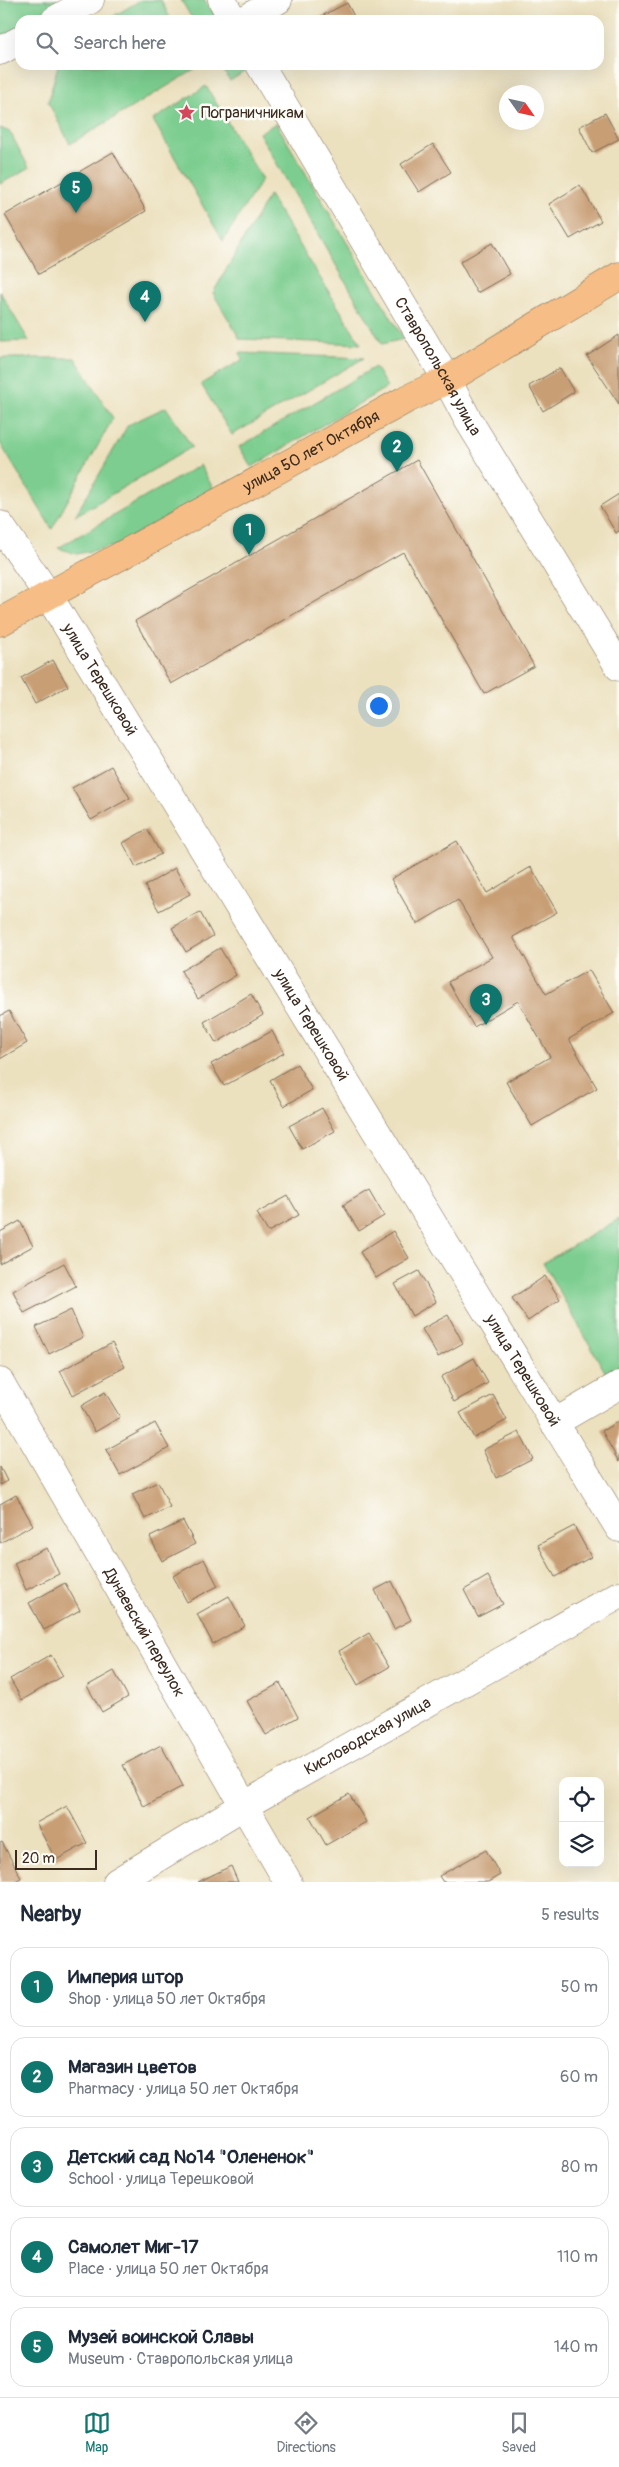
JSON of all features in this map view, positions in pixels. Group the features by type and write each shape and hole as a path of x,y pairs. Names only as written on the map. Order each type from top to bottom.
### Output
{"main road":[{"name":"улица 50 лет Октября","path":"0,622 405,400 447,380 619,276"}],"street":[{"path":"64,15 90,0"},
{"path":"222,0 230,15"},
{"path":"252,15 278,0"},
{"path":"0,51 15,43"},
{"name":"Ставропольская улица","path":"263,70 447,380 467,418 619,667"},
{"name":"улица Терешковой","path":"0,525 48,595 619,1528"},
{"name":"Дунаевский переулок","path":"0,1382 288,1882"},
{"path":"554,1423 619,1385"},
{"name":"Кисловодская улица","path":"118,1882 245,1805 619,1595"}],"green space":[{"path":"0,0 59,0 52,15 15,15 15,37 0,45"},
{"path":"141,0 161,0 168,15 116,15"},
{"path":"181,0 204,0 216,15 190,15"},
{"path":"57,70 194,70 70,144 48,102"},
{"path":"223,70 247,70 230,81"},
{"path":"206,86 262,179 223,241 153,120"},
{"path":"276,123 404,339 382,344 259,133"},
{"path":"0,128 10,132 29,168 0,184"},
{"path":"269,195 361,344 240,339 213,293"},
{"path":"0,292 29,341 0,342"},
{"path":"240,353 364,358 232,435 201,384 242,360"},
{"path":"0,358 75,358 113,418 52,529 0,443"},
{"path":"375,367 387,387 252,467 239,447"},
{"path":"166,407 192,447 75,516 128,425"},
{"path":"200,465 214,490 115,546 77,554 58,548"},
{"path":"619,1219 619,1380 612,1384 543,1263"}],"building":[{"path":"347,3 353,15 324,15"},
{"path":"605,113 619,139 592,153 579,127"},
{"path":"433,144 451,172 419,192 401,164"},
{"path":"113,152 146,211 39,274 5,215"},
{"path":"580,185 601,221 570,239 549,204"},
{"path":"492,243 510,274 477,293 460,262"},
{"path":"619,335 619,404 587,356"},
{"path":"560,368 574,392 543,411 529,386"},
{"path":"417,460 534,666 484,694 403,552 171,684 135,621"},
{"path":"619,494 619,531 616,533 600,506"},
{"path":"53,660 68,686 35,704 21,678"},
{"path":"111,766 130,798 91,820 72,788"},
{"path":"147,829 161,854 136,867 123,843"},
{"path":"457,841 487,893 531,867 557,912 513,937 546,994 589,970 614,1013 569,1039 597,1088 532,1126 506,1082 550,1057 518,1001 474,1027 448,982 492,957 458,900 417,924 391,879"},
{"path":"175,868 190,894 159,911 145,886"},
{"path":"200,912 213,936 186,952 172,928"},
{"path":"220,948 236,975 198,999 181,971"},
{"path":"251,994 263,1015 216,1043 204,1022"},
{"path":"9,1011 27,1043 0,1059 0,1016"},
{"path":"272,1031 284,1053 224,1086 211,1064"},
{"path":"297,1064 312,1090 284,1106 270,1080"},
{"path":"322,1108 335,1131 302,1149 289,1126"},
{"path":"369,1190 384,1216 359,1231 343,1205"},
{"path":"288,1196 299,1215 268,1232 257,1213"},
{"path":"20,1221 33,1246 0,1264 0,1232"},
{"path":"393,1231 409,1258 376,1278 360,1252"},
{"path":"64,1263 76,1286 24,1313 13,1291"},
{"path":"419,1271 436,1302 412,1316 395,1284"},
{"path":"545,1276 560,1299 528,1321 512,1298"},
{"path":"71,1310 83,1337 49,1354 36,1327"},
{"path":"448,1315 463,1343 438,1357 422,1329"},
{"path":"112,1343 125,1367 73,1395 60,1371"},
{"path":"474,1358 488,1383 454,1402 441,1377"},
{"path":"105,1392 120,1417 95,1432 81,1406"},
{"path":"493,1395 507,1420 474,1438 460,1413"},
{"path":"619,1421 619,1462 602,1431"},
{"path":"155,1423 169,1448 120,1475 106,1450"},
{"path":"519,1432 533,1459 496,1478 483,1450"},
{"path":"0,1467 7,1481 0,1485"},
{"path":"158,1482 170,1507 145,1519 132,1494"},
{"path":"16,1495 33,1525 0,1543 0,1504"},
{"path":"183,1521 195,1544 162,1561 150,1537"},
{"path":"574,1526 591,1557 555,1577 538,1545"},
{"path":"47,1548 59,1574 26,1590 14,1563"},
{"path":"204,1559 218,1586 187,1602 173,1576"},
{"path":"488,1576 503,1604 478,1617 464,1590"},
{"path":"392,1581 411,1620 394,1629 375,1590"},
{"path":"65,1583 80,1610 44,1630 29,1603"},
{"path":"229,1596 245,1626 213,1644 197,1614"},
{"path":"369,1633 389,1667 358,1685 339,1651"},
{"path":"51,1655 63,1676 22,1700 10,1679"},
{"path":"114,1671 128,1697 102,1712 87,1686"},
{"path":"280,1683 298,1717 266,1735 247,1701"},
{"path":"161,1745 183,1786 144,1807 123,1765"},
{"path":"349,1794 366,1822 326,1845 310,1817"},
{"path":"67,1806 87,1843 56,1860 36,1823"},
{"path":"2,1842 21,1878 13,1882 0,1882 0,1843"},
{"path":"486,1850 500,1875 488,1882 443,1882 439,1876"},
{"path":"231,1866 238,1882 198,1882"}],"place":[{"name":"Пограничникам","path":"187,113"},
{"name":"Музей воинской Славы","path":"76,213"},
{"name":"Самолет Миг-17","path":"145,322"},
{"name":"Магазин цветов","path":"397,472"},
{"name":"Империя штор","path":"249,555"},
{"name":"Детский сад №14 \"Олененок\"","path":"486,1025"}]}
